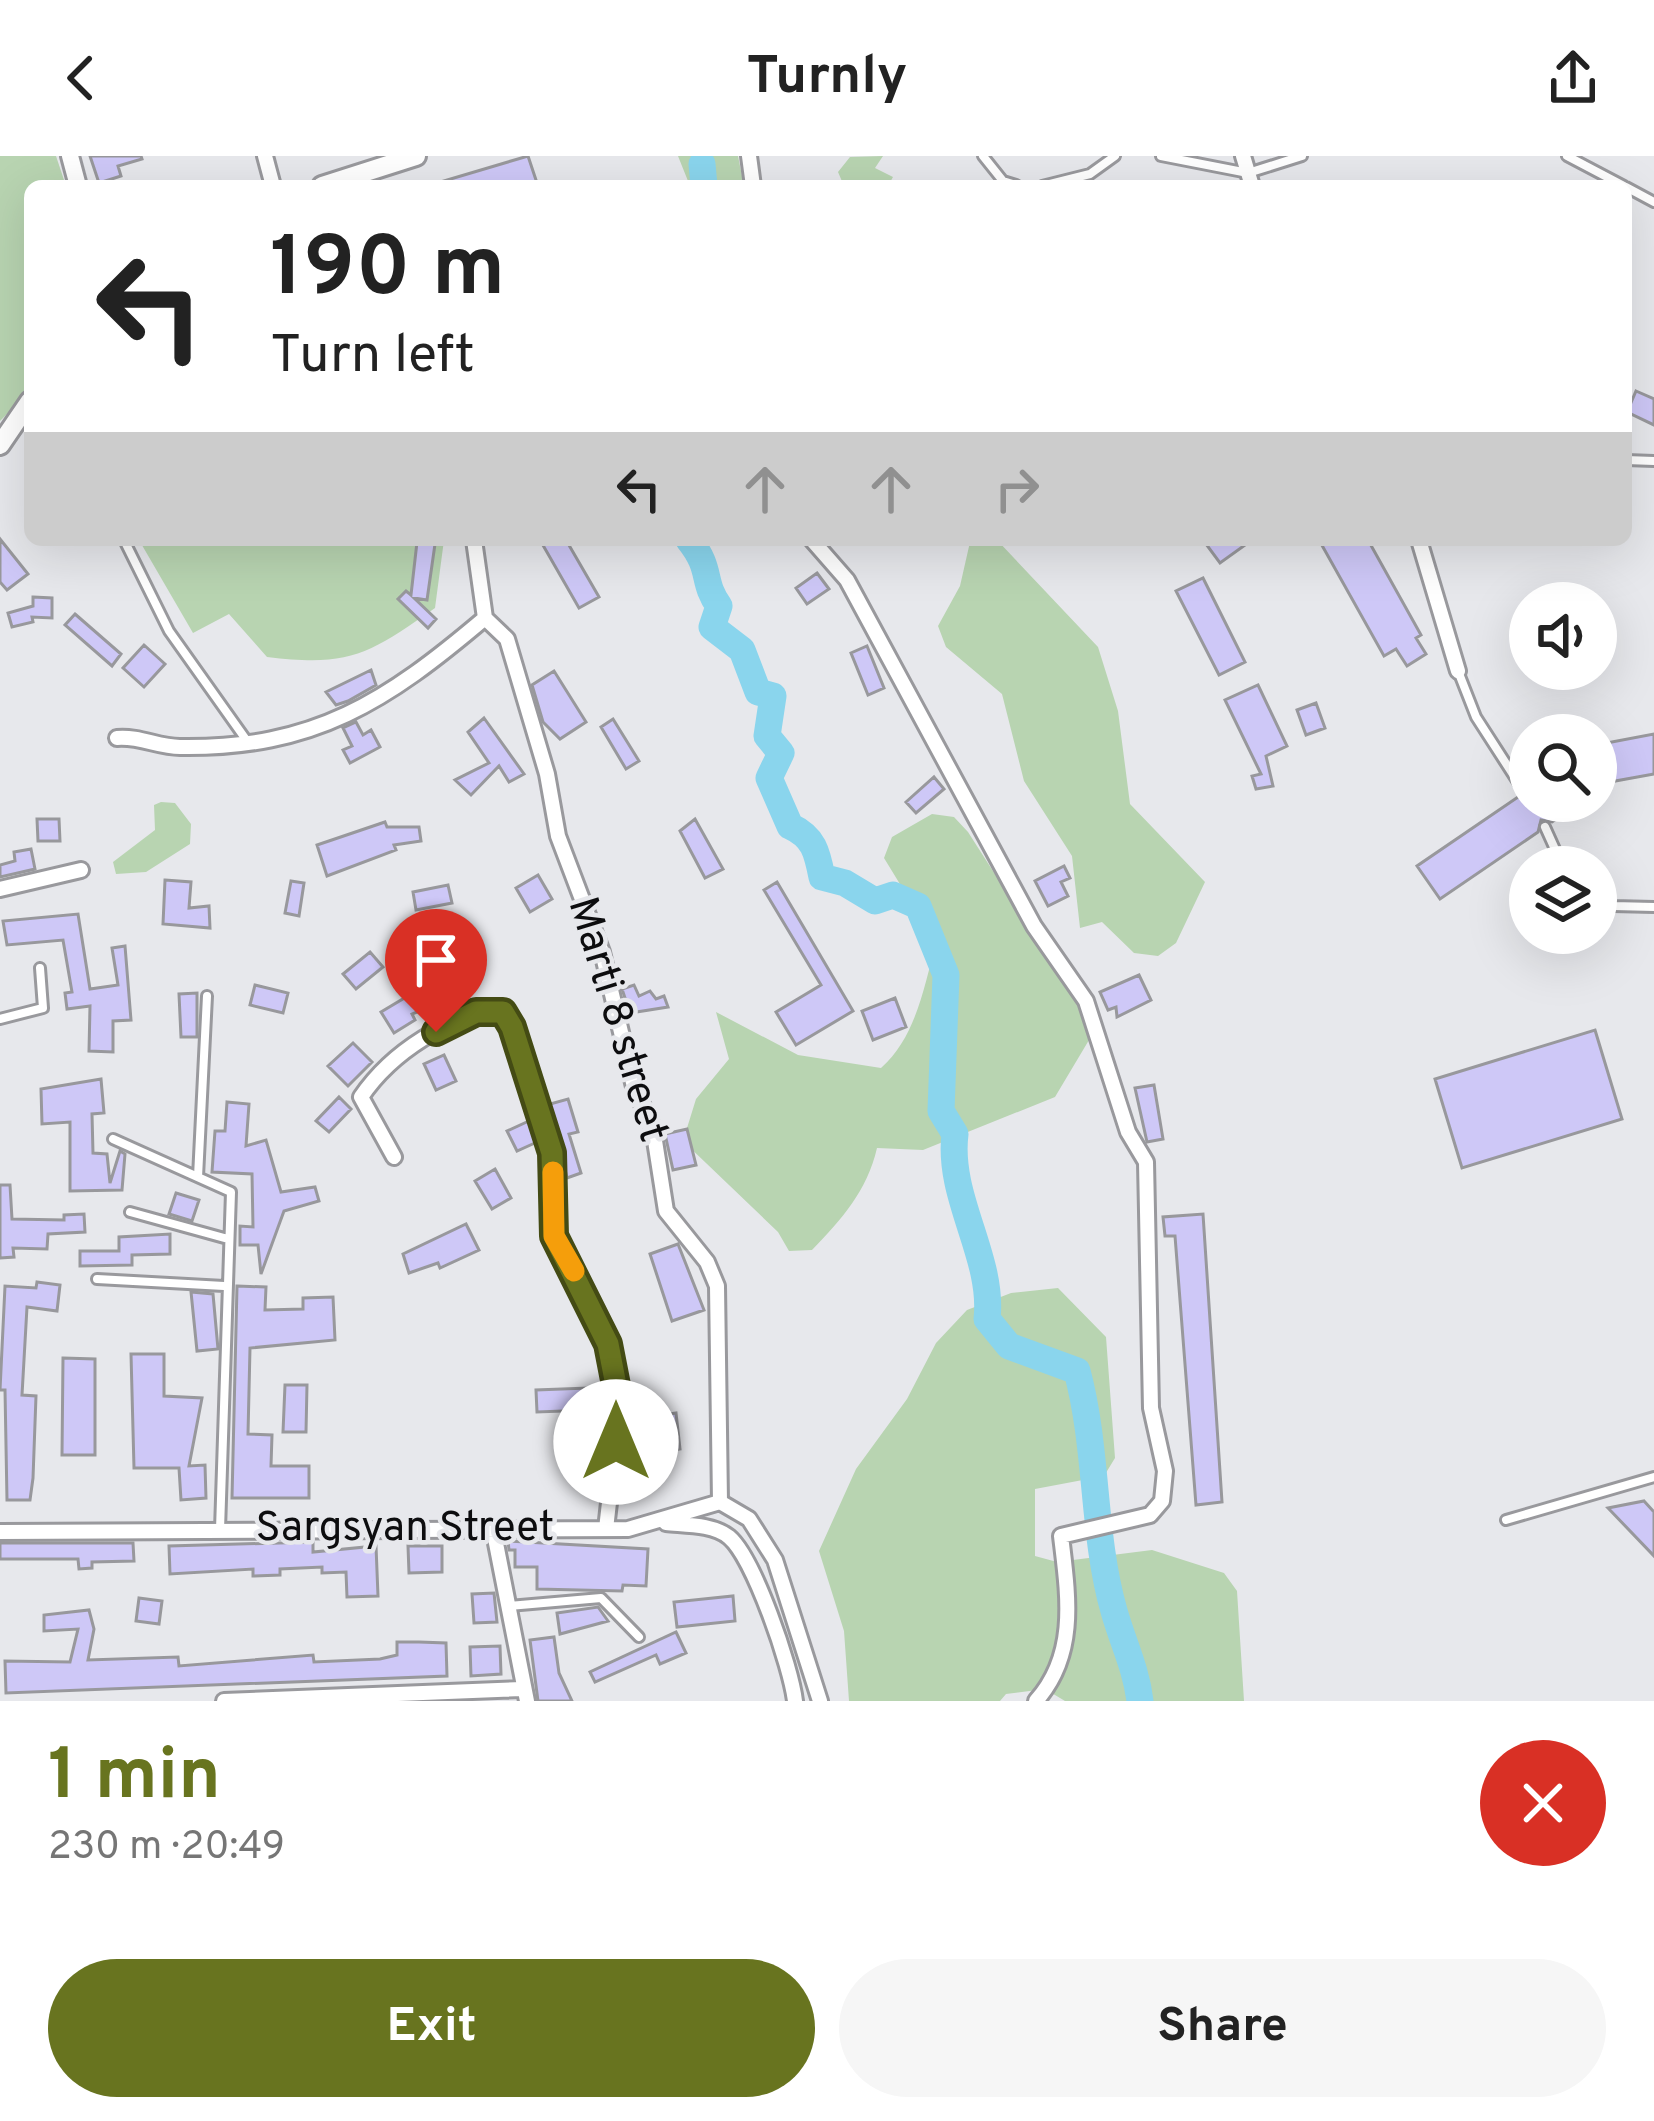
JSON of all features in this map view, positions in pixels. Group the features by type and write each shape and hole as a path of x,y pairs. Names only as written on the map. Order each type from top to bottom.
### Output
{"main road":[{"path":"341,180 416,156"},
{"path":"0,445 23,425"}],"street":[{"path":"1243,156 1250,180"},
{"name":"Marti 8 street","path":"475,546 485,618 507,639 547,774 557,836 602,952 634,1088 653,1128 666,1211 706,1262 717,1286 720,1502"},
{"path":"817,546 847,580 1034,926 1086,1001 1128,1132 1146,1162 1151,1408 1165,1471 1162,1501 1150,1515 1061,1537 1068,1604 1064,1662 1036,1701"},
{"path":"1421,546 1458,671"},
{"path":"117,738 141,736 176,747 247,741 329,725 368,708 485,618"},
{"path":"0,889 81,870"},
{"path":"394,1157 361,1097 376,1075 476,1012 503,1012 529,1072 552,1153 554,1236 608,1344 616,1378 620,1406 606,1529"},
{"path":"720,1502 749,1520 775,1560 820,1701"},
{"name":"Sargsyan Street","path":"0,1532 606,1529 661,1522 720,1502"},
{"path":"661,1522 717,1530 733,1540 755,1584 795,1701"},
{"path":"224,1701 525,1695 493,1528"}],"lane":[{"path":"982,156 1002,180"},
{"path":"1066,180 1090,174 1114,156"},
{"path":"1161,156 1250,180 1302,156"},
{"path":"1568,156 1614,180"},
{"path":"127,546 169,631 247,741"},
{"path":"1458,671 1476,717 1509,768"},
{"path":"1545,827 1554,846"},
{"path":"1617,906 1654,907"},
{"path":"0,1019 43,1009 40,968"},
{"path":"198,1177 207,996"},
{"path":"113,1139 231,1192 224,1286 220,1530"},
{"path":"130,1212 228,1239"},
{"path":"97,1280 224,1286"},
{"path":"1507,1520 1654,1477"},
{"path":"507,1606 601,1598 639,1637"}],"green space":[{"path":"0,156 56,156 64,180 24,180 24,397 0,421"},
{"path":"678,156 738,156 743,180 688,180"},
{"path":"883,156 875,168 893,177 841,180 838,172 850,157"},
{"path":"142,546 443,546 435,608 357,654 318,660 267,657 229,614 193,633"},
{"path":"969,546 1003,546 1098,647 1118,711 1130,804 1205,882 1176,943 1158,956 1134,953 1102,922 1080,928 1072,856 1024,781 1002,694 946,647 938,626 960,586"},
{"path":"175,803 191,824 190,844 146,872 116,874 113,862 155,830 154,805"},
{"path":"932,814 954,817 968,832 1088,1020 1089,1040 1055,1097 923,1150 877,1148 860,1191 833,1227 812,1250 789,1251 778,1232 683,1141 696,1099 729,1059 716,1012 798,1055 881,1068 911,1026 936,943 884,858 892,837"},
{"path":"1058,1288 1106,1337 1115,1458 1104,1476 1035,1489 1035,1556 1057,1562 1152,1550 1224,1573 1237,1591 1244,1701 1065,1701 1045,1689 1006,1694 1000,1701 849,1701 844,1631 819,1551 856,1469 907,1399 936,1343 967,1310 1011,1293"}],"building":[{"path":"90,156 141,156 118,166 121,176 98,180"},
{"path":"528,156 536,180 447,180"},
{"path":"1636,391 1654,399 1654,425 1632,414"},
{"path":"0,539 28,574 7,590 0,582"},
{"path":"417,546 435,546 427,600 414,598 436,619 428,628 398,599 406,591 411,595"},
{"path":"543,546 569,546 599,597 579,608"},
{"path":"1207,546 1244,546 1220,563"},
{"path":"1322,546 1371,546 1421,635 1416,638 1426,654 1407,666 1396,649 1384,656"},
{"path":"817,573 829,589 807,604 796,588"},
{"path":"1203,578 1245,662 1219,675 1176,591"},
{"path":"33,597 52,598 52,618 32,617 33,622 12,627 8,613 33,606"},
{"path":"75,614 121,654 112,666 65,625"},
{"path":"144,645 165,664 144,687 123,668"},
{"path":"867,646 884,688 868,695 851,653"},
{"path":"371,670 376,685 348,701 336,705 326,692"},
{"path":"554,671 586,722 560,739 543,722 532,685"},
{"path":"1258,685 1287,746 1266,756 1273,786 1256,789 1252,776 1261,774 1225,700"},
{"path":"1316,703 1325,728 1306,735 1297,710"},
{"path":"484,718 524,774 509,782 499,766 471,795 455,780 489,763 468,732"},
{"path":"613,719 639,761 626,769 601,727"},
{"path":"356,722 363,735 371,730 380,747 350,763 343,750 352,746 343,728"},
{"path":"1654,734 1654,774 1617,781 1617,741"},
{"path":"934,777 944,789 916,813 906,802"},
{"path":"1509,803 1509,822 1540,822 1538,832 1518,846 1509,846 1509,852 1440,899 1417,866"},
{"path":"37,819 59,819 60,841 38,841"},
{"path":"695,819 723,869 705,878 680,831"},
{"path":"385,822 387,827 419,827 421,841 394,845 396,850 327,876 317,845"},
{"path":"31,849 35,869 0,877 0,865 15,861 14,852"},
{"path":"1064,866 1070,878 1061,882 1068,896 1048,906 1035,881"},
{"path":"538,875 552,899 530,912 516,888"},
{"path":"165,880 191,882 189,908 209,906 210,928 163,924"},
{"path":"291,881 304,883 299,916 285,913"},
{"path":"777,882 853,1011 796,1045 776,1012 821,985 764,890"},
{"path":"448,885 452,903 416,910 413,892"},
{"path":"78,914 90,989 118,985 112,948 125,946 131,1020 113,1021 113,1052 89,1051 90,1006 67,1009 65,993 72,992 63,940 7,945 3,921"},
{"path":"370,952 383,967 356,989 343,974"},
{"path":"443,975 452,998 412,1014 415,1020 394,1033 381,1012 416,991 414,986"},
{"path":"1139,975 1151,1000 1117,1017 1116,1007 1108,1010 1100,992"},
{"path":"255,985 288,993 283,1013 250,1005"},
{"path":"634,985 639,996 650,991 656,999 664,996 668,1007 630,1013 622,989"},
{"path":"197,993 197,1037 181,1037 179,994"},
{"path":"895,998 906,1027 873,1040 862,1011"},
{"path":"1595,1030 1622,1119 1462,1168 1435,1079"},
{"path":"353,1043 372,1062 348,1086 328,1066"},
{"path":"444,1055 456,1081 436,1090 424,1064"},
{"path":"101,1079 104,1113 92,1114 93,1153 107,1154 110,1183 120,1151 125,1154 122,1190 70,1191 70,1122 42,1124 41,1089"},
{"path":"1154,1085 1163,1139 1147,1142 1135,1088"},
{"path":"339,1097 351,1109 329,1132 316,1121"},
{"path":"568,1099 578,1132 569,1134 581,1173 567,1178 550,1104"},
{"path":"227,1102 249,1104 246,1146 266,1140 281,1192 315,1187 319,1201 284,1211 261,1274 258,1245 240,1245 240,1226 253,1227 252,1174 212,1172 215,1131 225,1131"},
{"path":"531,1120 537,1142 517,1151 507,1131"},
{"path":"687,1129 696,1165 673,1170 665,1134"},
{"path":"495,1169 511,1198 492,1209 475,1181"},
{"path":"0,1185 10,1185 12,1219 64,1220 64,1215 84,1214 85,1232 48,1234 47,1249 13,1248 14,1257 0,1258"},
{"path":"176,1193 199,1200 192,1221 169,1214"},
{"path":"1203,1214 1222,1502 1196,1505 1175,1236 1165,1236 1163,1217"},
{"path":"466,1224 479,1250 440,1268 438,1263 409,1273 403,1254"},
{"path":"170,1234 170,1254 132,1255 132,1265 80,1266 80,1251 119,1251 119,1237"},
{"path":"678,1244 704,1310 672,1321 650,1254"},
{"path":"37,1282 60,1285 57,1311 27,1307 22,1395 36,1396 33,1478 30,1500 7,1500 5,1390 0,1390 5,1286 36,1288"},
{"path":"237,1286 266,1287 265,1310 303,1309 303,1298 333,1297 335,1340 250,1348 248,1434 272,1435 271,1466 309,1466 309,1498 232,1498"},
{"path":"191,1292 213,1294 218,1349 197,1351"},
{"path":"131,1354 164,1354 164,1396 202,1398 189,1466 205,1465 206,1498 181,1500 179,1468 134,1468"},
{"path":"63,1358 95,1359 95,1455 62,1455"},
{"path":"285,1385 307,1385 306,1432 283,1432"},
{"path":"588,1388 589,1410 537,1412 536,1390"},
{"path":"676,1413 680,1449 653,1453 649,1417"},
{"path":"1644,1501 1654,1512 1654,1556 1608,1508"},
{"path":"508,1541 648,1549 646,1586 623,1585 622,1591 537,1589 537,1567 515,1567 515,1550 509,1550"},
{"path":"313,1542 313,1552 376,1546 378,1596 347,1597 346,1572 322,1573 322,1567 280,1569 280,1575 253,1576 253,1569 170,1574 169,1546"},
{"path":"0,1543 133,1543 134,1561 92,1562 92,1568 79,1569 78,1559 0,1559"},
{"path":"408,1546 442,1546 442,1572 409,1573"},
{"path":"494,1593 497,1622 474,1623 472,1594"},
{"path":"733,1596 735,1621 677,1627 674,1602"},
{"path":"139,1598 162,1601 159,1624 136,1621"},
{"path":"598,1607 608,1621 560,1634 557,1613"},
{"path":"89,1610 94,1629 88,1660 178,1657 179,1666 313,1655 314,1662 380,1659 397,1655 397,1642 446,1643 447,1676 6,1693 5,1661 70,1662 78,1629 44,1631 44,1615"},
{"path":"676,1632 686,1653 660,1664 656,1655 595,1682 590,1672"},
{"path":"554,1637 559,1673 572,1701 538,1701 530,1640"},
{"path":"500,1646 501,1674 471,1676 470,1647"}],"waterway":[{"path":"702,164 703,180"},
{"path":"693,546 719,606 712,627 742,650 758,692 773,696 767,736 781,753 769,778 790,826 813,846 822,877 845,883 875,901 893,895 918,906 946,975 941,1111 955,1134 954,1158 984,1273 987,1319 1009,1346 1077,1371 1107,1582 1140,1701"}],"slow traffic":[{"path":"553,1172 554,1236 574,1271"}],"route":[{"path":"436,1032 476,1012 503,1012 512,1027 552,1153 554,1236 608,1344 620,1406 616,1442"}]}
